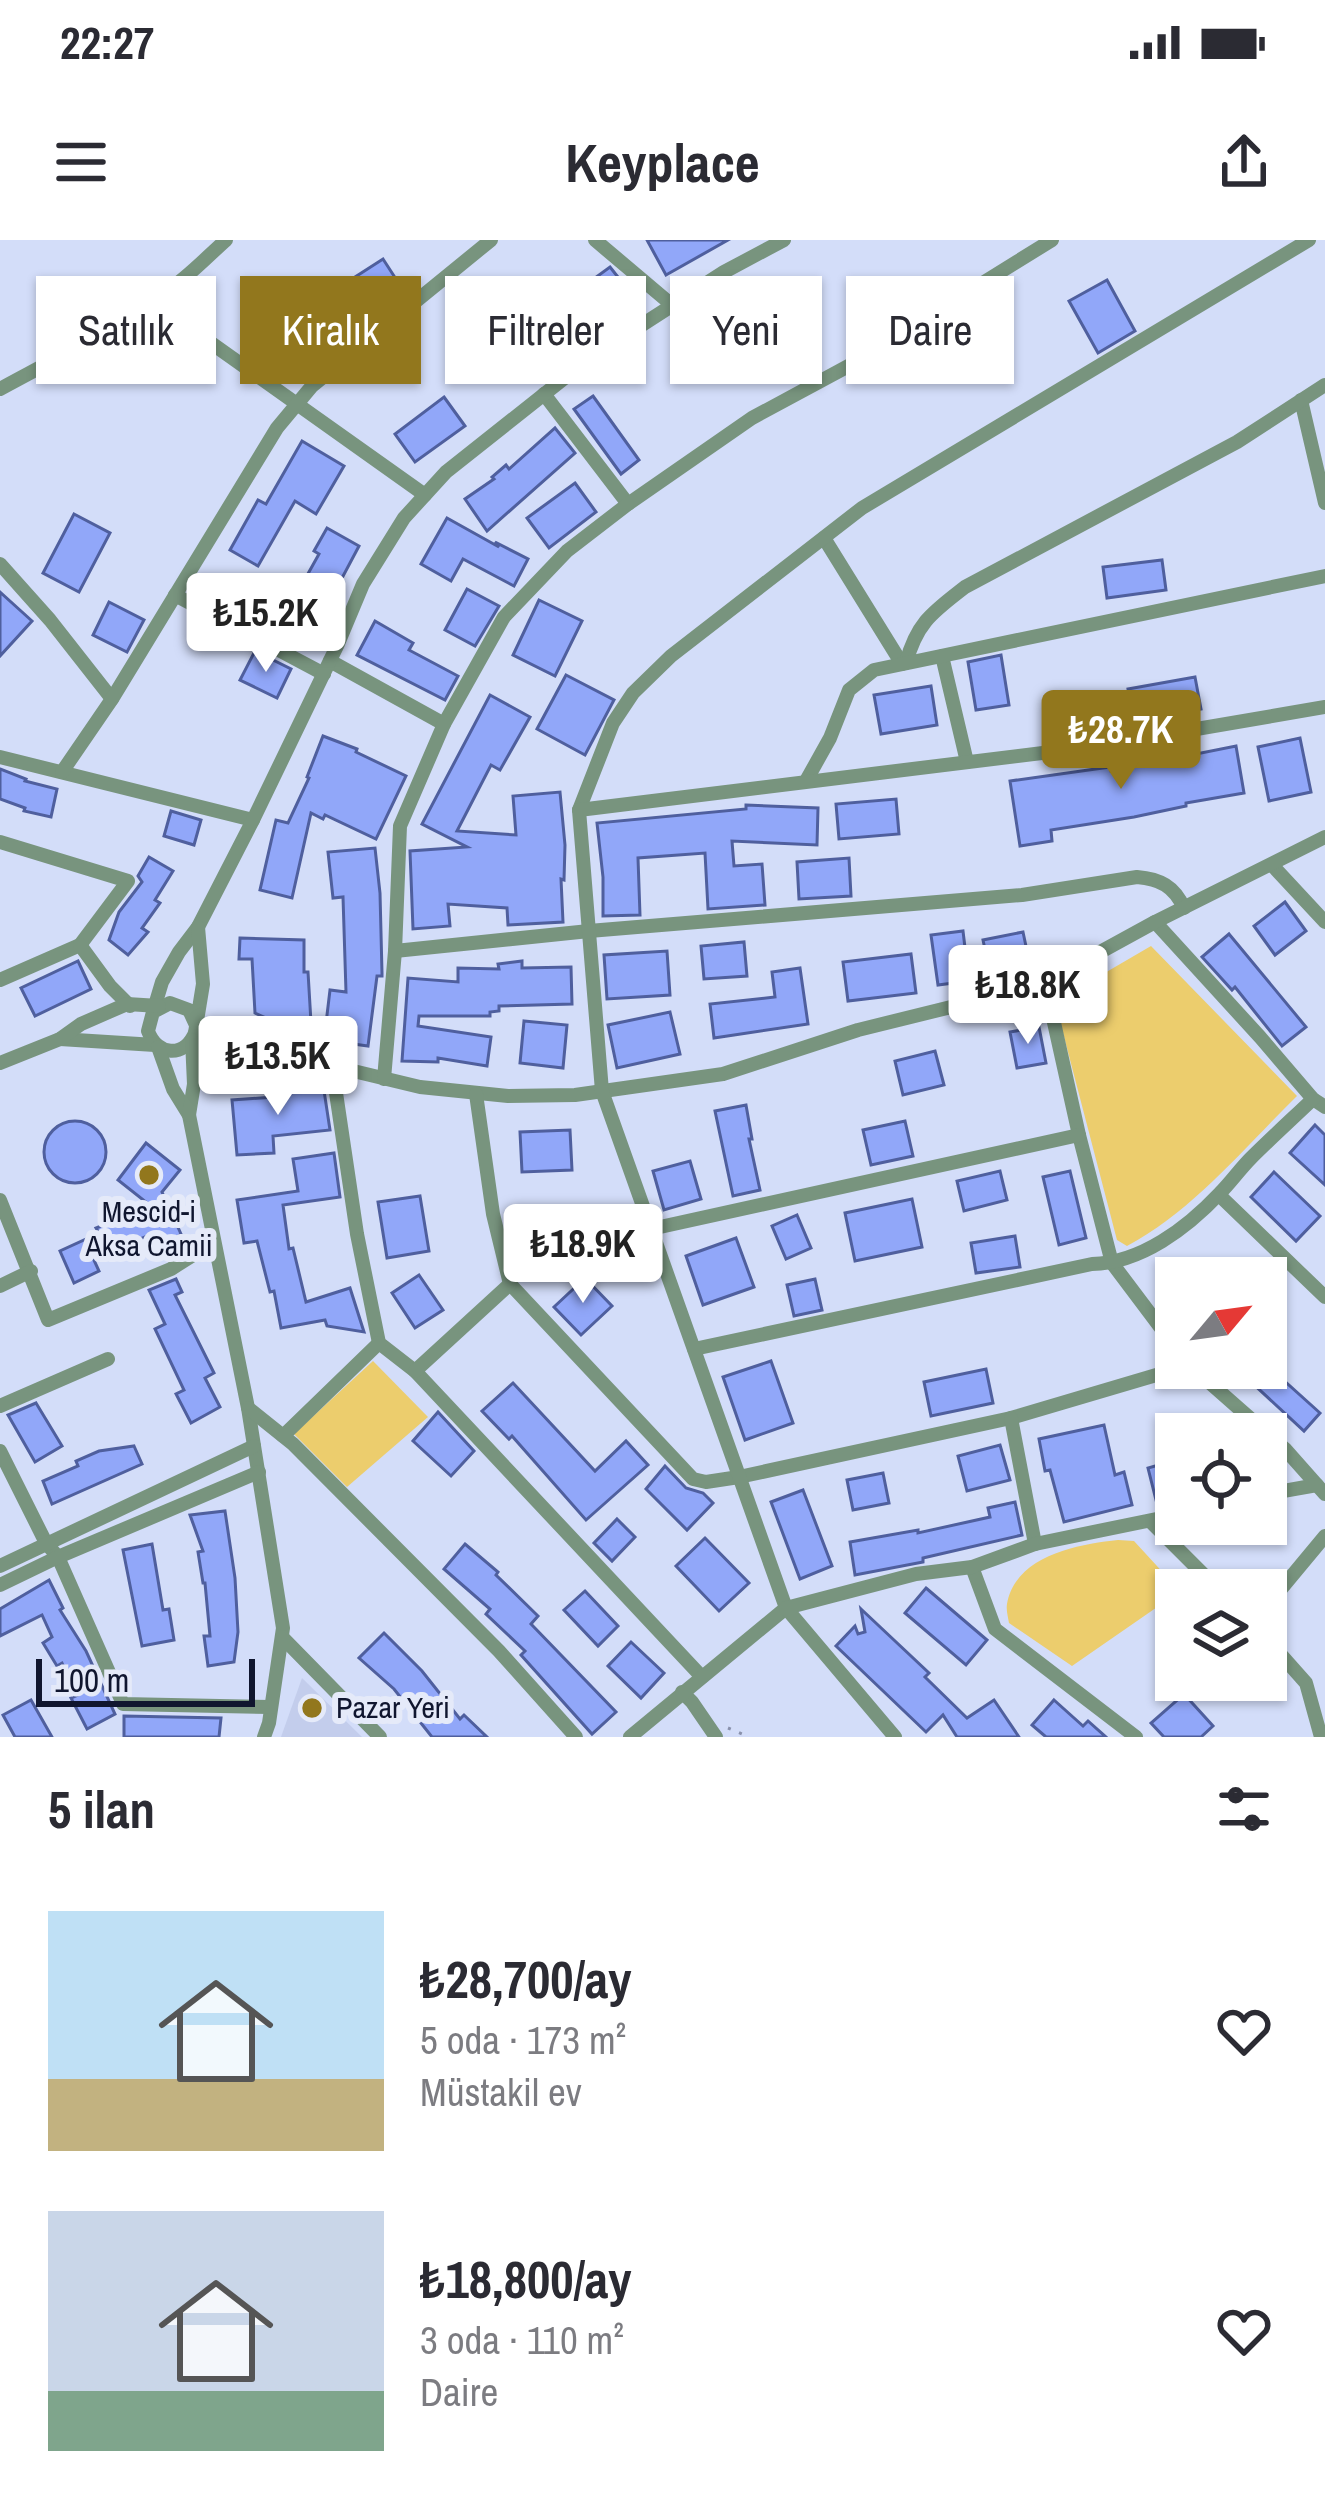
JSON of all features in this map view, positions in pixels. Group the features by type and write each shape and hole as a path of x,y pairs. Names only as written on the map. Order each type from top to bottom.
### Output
{"street":[{"path":"185,276 226,240"},
{"path":"62,772 112,699 277,428 312,386 490,240"},
{"path":"595,240 670,302"},
{"path":"721,276 784,240"},
{"path":"384,1079 400,826 444,724 504,617 567,551 752,418 854,363 1052,240"},
{"path":"895,1737 786,1608 602,1091 578,811 613,723 645,680 862,508 1309,240"},
{"path":"189,1115 148,1030 162,982 199,927 363,584 404,518 446,472 586,361 670,305"},
{"path":"216,346 424,495"},
{"path":"0,389 36,369"},
{"path":"904,663 928,616 965,587 1237,442 1325,385"},
{"path":"544,394 628,504"},
{"path":"1301,400 1317,436 1325,503"},
{"path":"824,538 904,663"},
{"path":"0,564 112,699"},
{"path":"806,781 849,690 874,670 1325,576"},
{"path":"176,595 444,724"},
{"path":"942,656 967,762"},
{"path":"578,811 1091,747 1325,707"},
{"path":"0,757 253,820"},
{"path":"194,1032 420,1088 476,1094 553,1096 723,1073 858,1030 1040,986 1325,837"},
{"path":"0,842 128,881 80,945 0,980"},
{"path":"1272,865 1325,922"},
{"path":"395,951 1022,895 1137,877 1168,886 1184,908"},
{"path":"694,1348 1130,1258 1166,1239 1219,1196 1247,1162 1319,1103 1156,922"},
{"path":"60,1040 176,1051 194,1032 203,984 199,927"},
{"path":"80,945 128,1004 154,1011 170,1003 191,1013 194,1084 189,1115 248,1408 283,1628 264,1737"},
{"path":"1040,986 1053,1018 1112,1263 1155,1320"},
{"path":"0,1063 60,1040 81,1024 128,1004"},
{"path":"332,1066 379,1343 415,1371 702,1677"},
{"path":"476,1094 493,1214 510,1284 694,1479 739,1477 1011,1418 1155,1375"},
{"path":"651,1229 1079,1135"},
{"path":"1219,1196 1325,1297"},
{"path":"0,1200 48,1320 171,1269 193,1255"},
{"path":"0,1286 31,1271"},
{"path":"415,1371 510,1284"},
{"path":"283,1436 379,1343"},
{"path":"0,1406 108,1359"},
{"path":"1217,1389 1285,1449 1321,1490"},
{"path":"248,1408 283,1436 499,1651 576,1737"},
{"path":"1011,1418 1036,1544"},
{"path":"0,1567 254,1446"},
{"path":"0,1451 58,1558 123,1704 271,1707"},
{"path":"0,1585 259,1472"},
{"path":"1287,1492 1321,1490"},
{"path":"630,1737 786,1608 916,1574 972,1567 1036,1544 1155,1520"},
{"path":"1150,1521 1198,1569"},
{"path":"1287,1582 1325,1536"},
{"path":"972,1567 995,1629 1136,1737"},
{"path":"282,1636 380,1737"},
{"path":"1287,1662 1306,1683 1316,1735"},
{"path":"682,1692 716,1737"}],"shaded area":[{"path":"1151,946 1297,1096 1196,1197 1127,1246 1117,1240 1055,1002"},
{"path":"373,1361 428,1417 347,1487 294,1434"},
{"path":"1134,1541 1160,1569 1155,1569 1155,1609 1072,1666 1009,1623 1007,1606 1022,1574 1050,1556 1085,1545"},
{"name":"Pazar Yeri","path":"302,1678 362,1737 281,1737"}],"building":[{"path":"647,240 728,240 666,275"},
{"path":"383,259 394,276 357,276"},
{"path":"1107,280 1135,331 1098,353 1069,301"},
{"path":"593,396 639,460 621,474 574,409"},
{"path":"444,397 465,426 415,462 395,434"},
{"path":"555,428 575,453 487,531 465,499 506,465 509,469"},
{"path":"302,441 344,466 316,514 295,501 258,566 230,550 258,500 266,504"},
{"path":"575,483 596,512 549,548 527,518"},
{"path":"74,514 110,533 79,592 43,573"},
{"path":"447,518 528,559 514,586 463,559 451,581 421,564"},
{"path":"327,528 359,546 323,614 295,597 319,554 314,551"},
{"path":"1162,560 1166,590 1107,598 1103,567"},
{"path":"467,589 499,606 475,646 445,630"},
{"path":"0,592 32,621 0,656"},
{"path":"539,600 582,621 555,676 513,655"},
{"path":"109,602 144,620 127,652 93,635"},
{"path":"375,621 413,643 409,650 458,676 445,700 357,655"},
{"path":"255,651 291,669 277,698 240,680"},
{"path":"1001,655 1009,705 976,710 968,662"},
{"path":"566,675 614,700 585,755 537,729"},
{"path":"1195,677 1201,709 1134,721 1128,689"},
{"path":"931,686 937,725 881,734 874,695"},
{"path":"490,695 530,717 500,770 491,765 457,831 516,835 513,796 560,792 565,845 563,922 508,925 507,908 448,904 450,926 413,929 410,851 467,847 422,824"},
{"path":"323,736 406,776 376,839 311,813 292,898 260,890 276,820 288,823"},
{"path":"1300,738 1311,792 1269,801 1258,747"},
{"path":"1236,746 1244,793 1051,830 1052,841 1020,846 1010,781 1110,767 1111,771"},
{"path":"0,769 57,789 51,817 0,799"},
{"path":"896,799 899,834 839,839 836,804"},
{"path":"746,805 818,808 817,845 732,841 734,866 762,864 765,905 708,909 705,853 638,858 640,915 603,916 597,823 746,809"},
{"path":"171,811 201,820 194,845 164,836"},
{"path":"375,848 382,976 377,976 368,1046 324,1040 330,990 346,992 343,897 333,898 328,852"},
{"path":"149,857 173,871 155,900 160,903 142,928 148,932 128,955 109,940 119,912 142,882 138,876"},
{"path":"849,858 851,896 799,899 797,862"},
{"path":"1285,902 1306,931 1275,955 1254,926"},
{"path":"963,931 969,981 938,985 931,935"},
{"path":"1023,932 1031,970 991,978 983,940"},
{"path":"1229,934 1306,1027 1282,1046 1235,987 1232,990 1202,957"},
{"path":"240,938 304,940 312,1039 255,1013 252,959 239,959"},
{"path":"744,942 747,976 704,979 701,946"},
{"path":"667,951 670,995 607,999 604,955"},
{"path":"911,954 916,993 848,1001 843,962"},
{"path":"78,961 91,989 35,1016 21,988"},
{"path":"522,961 522,968 571,967 572,1004 499,1006 490,1016 419,1016 418,1026 491,1037 487,1066 438,1058 438,1062 402,1061 408,978 458,982 458,968 499,969 498,964"},
{"path":"800,968 808,1024 714,1038 710,1004 775,997 772,972"},
{"path":"670,1012 680,1054 617,1068 608,1025"},
{"path":"524,1021 567,1025 563,1068 520,1063"},
{"path":"1039,1027 1046,1063 1017,1068 1010,1032"},
{"path":"935,1051 944,1085 903,1095 895,1061"},
{"path":"323,1084 330,1130 273,1136 274,1153 237,1155 232,1100 287,1096 286,1088"},
{"path":"746,1105 760,1190 733,1196 715,1111"},
{"path":"75,1121 97,1130 106,1152 97,1174 75,1183 53,1174 44,1152 53,1130"},
{"path":"905,1121 913,1156 871,1165 863,1130"},
{"path":"1315,1125 1325,1135 1325,1185 1290,1153"},
{"path":"570,1130 572,1170 522,1172 520,1132"},
{"path":"146,1143 180,1170 162,1192 181,1234 158,1253 150,1235 93,1258 99,1271 74,1283 60,1251 99,1233 96,1228 151,1206 118,1180"},
{"path":"334,1153 340,1197 283,1205 289,1249 293,1248 306,1302 350,1288 364,1332 327,1326 325,1320 281,1328 257,1241 244,1243 237,1200 298,1191 293,1159"},
{"path":"690,1161 701,1199 664,1210 653,1171"},
{"path":"1000,1171 1007,1200 964,1211 957,1181"},
{"path":"1070,1171 1086,1238 1059,1245 1043,1177"},
{"path":"1274,1172 1320,1216 1296,1241 1251,1197"},
{"path":"420,1196 429,1251 387,1258 378,1202"},
{"path":"912,1199 922,1247 855,1261 845,1213"},
{"path":"602,1209 617,1252 592,1260 578,1217"},
{"path":"797,1215 811,1248 786,1259 772,1226"},
{"path":"545,1225 559,1262 522,1275 510,1238"},
{"path":"1015,1236 1020,1267 976,1273 971,1243"},
{"path":"736,1238 754,1287 703,1305 686,1256"},
{"path":"419,1275 443,1310 415,1328 392,1293"},
{"path":"585,1278 612,1306 581,1335 554,1307"},
{"path":"176,1279 182,1292 175,1295 214,1373 205,1378 220,1407 191,1423 176,1394 184,1390 155,1329 165,1324 149,1290"},
{"path":"815,1279 822,1310 794,1316 787,1285"},
{"path":"771,1361 793,1423 745,1440 723,1377"},
{"path":"986,1369 993,1403 931,1416 924,1382"},
{"path":"513,1383 595,1471 626,1441 648,1465 586,1520 512,1436 509,1439 482,1411"},
{"path":"1287,1383 1320,1413 1304,1431 1259,1389 1287,1389"},
{"path":"36,1403 62,1446 35,1462 8,1415"},
{"path":"438,1412 474,1451 451,1476 413,1441"},
{"path":"1104,1425 1115,1475 1124,1472 1132,1505 1064,1522 1039,1439"},
{"path":"1000,1445 1010,1480 967,1491 958,1456"},
{"path":"134,1446 142,1464 52,1504 43,1481 99,1451"},
{"path":"665,1466 686,1488 703,1493 713,1503 687,1530 646,1489"},
{"path":"1155,1466 1155,1496 1148,1468"},
{"path":"883,1473 889,1503 853,1510 847,1480"},
{"path":"803,1490 832,1566 800,1579 771,1502"},
{"path":"1015,1502 1022,1535 855,1575 850,1542 990,1517 988,1508"},
{"path":"225,1511 238,1632 234,1662 208,1666 204,1636 210,1636 198,1552 203,1551 190,1515"},
{"path":"617,1519 635,1537 612,1561 594,1543"},
{"path":"705,1538 749,1583 719,1611 676,1566"},
{"path":"152,1544 163,1610 169,1609 174,1640 142,1646 123,1550"},
{"path":"465,1544 538,1616 531,1624 616,1712 592,1734 521,1655 525,1651 486,1614 490,1609 444,1569"},
{"path":"49,1580 115,1714 87,1729 71,1698 78,1695 62,1663 57,1666 43,1643 52,1637 42,1615 0,1636 0,1609"},
{"path":"926,1588 987,1640 966,1665 905,1613"},
{"path":"585,1591 618,1626 598,1646 564,1610"},
{"path":"861,1609 929,1673 925,1677 967,1718 994,1700 1019,1737 957,1737 943,1715 926,1732 836,1646 855,1626 858,1634 865,1632"},
{"path":"384,1633 460,1719 464,1715 487,1737 432,1737 394,1689 359,1658"},
{"path":"631,1642 664,1673 641,1698 608,1666"},
{"path":"31,1700 52,1737 15,1737 3,1715"},
{"path":"1054,1700 1083,1726 1088,1721 1106,1737 1046,1737 1032,1725"},
{"path":"1176,1701 1190,1701 1213,1726 1201,1737 1164,1737 1151,1723"},
{"path":"124,1716 221,1718 219,1737 124,1737"}],"place":[{"name":"Mescid-i Aksa Camii","path":"149,1175"},
{"name":"Pazar Yeri","path":"312,1708"}]}
